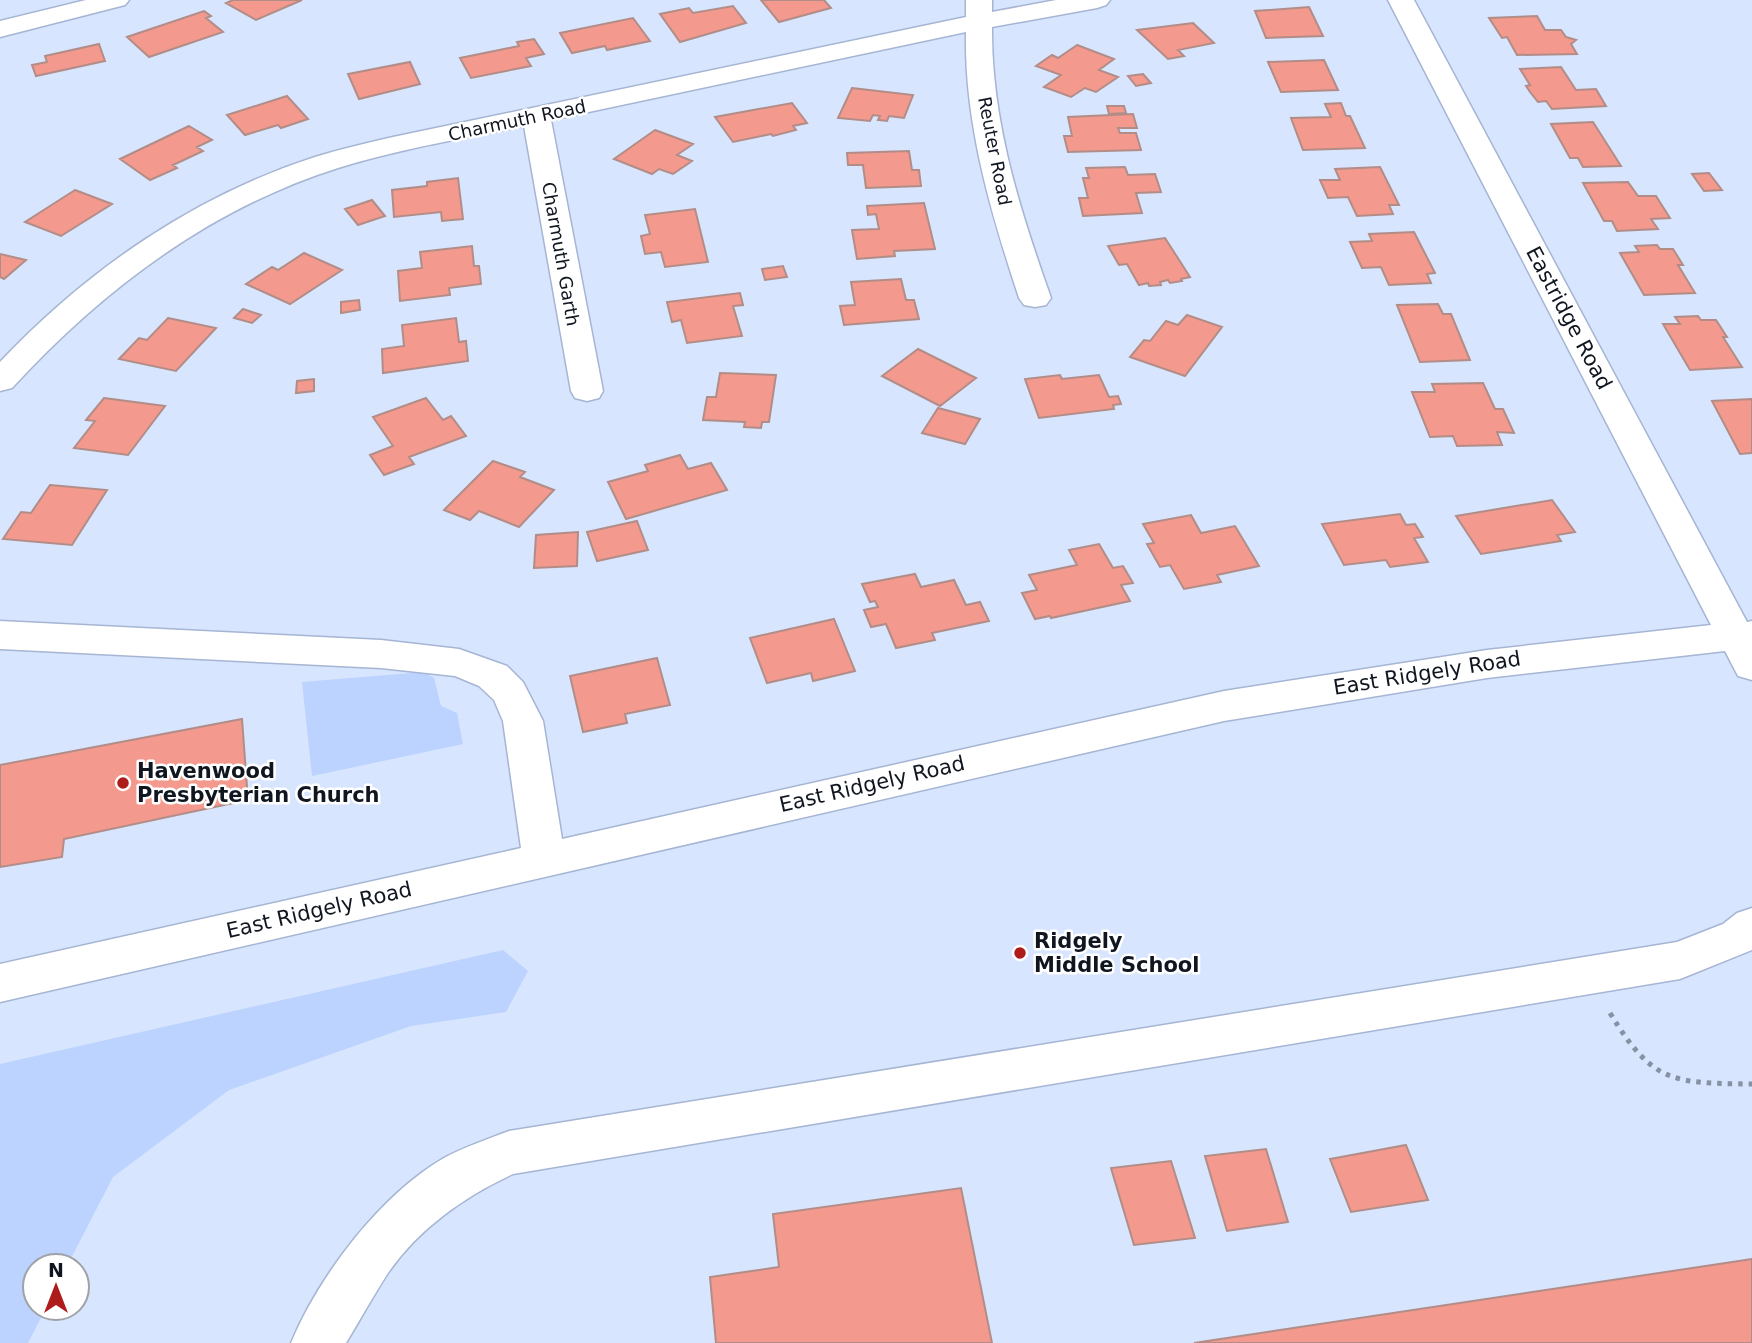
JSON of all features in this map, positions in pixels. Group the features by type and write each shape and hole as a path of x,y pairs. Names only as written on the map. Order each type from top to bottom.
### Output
{"street":[{"path":"0,29 116,0"},
{"name":"Charmuth Road","path":"0,381 38,338 108,277 173,231 237,197 318,165 393,145 536,116 979,11 1097,0"},
{"name":"Eastridge Road","path":"1401,0 1747,646"},
{"name":"Reuter Road","path":"979,11 982,86 990,141 1011,232 1035,298"},
{"name":"Charmuth Garth","path":"536,116 587,391"},
{"path":"0,635 381,654 460,663 493,676 509,692 523,721 544,860"},
{"name":"East Ridgely Road","path":"0,983 1224,706 1525,657 1747,646"},
{"path":"317,1343 371,1255 408,1214 461,1174 509,1153 1680,960 1738,937 1752,926"}],"path":[{"path":"1608,1011 1640,1060 1671,1079 1752,1084"}],"shaded area":[{"path":"424,672 434,678 441,706 457,713 463,744 312,776 302,682"},
{"path":"503,950 528,971 506,1012 411,1026 229,1090 113,1177 74,1252 21,1252 21,1322 39,1322 28,1343 0,1343 0,1064"}],"building":[{"path":"233,0 302,0 256,20 226,3"},
{"path":"761,0 824,0 831,8 779,22"},
{"path":"733,6 746,23 680,42 660,14 689,8 693,13"},
{"path":"1309,7 1323,36 1266,38 1255,11"},
{"path":"204,11 211,16 206,18 223,32 149,57 127,37"},
{"path":"1537,16 1545,30 1561,30 1566,37 1576,40 1571,44 1577,54 1517,55 1507,37 1502,38 1489,18"},
{"path":"633,18 650,41 607,50 605,46 572,53 560,33"},
{"path":"1193,23 1214,43 1178,50 1184,56 1168,59 1137,30"},
{"path":"534,39 544,54 526,58 531,66 471,78 460,58 519,46 517,42"},
{"path":"99,44 105,61 36,76 32,65 47,62 45,56"},
{"path":"1077,45 1114,59 1099,70 1118,77 1096,92 1085,88 1071,97 1044,87 1061,75 1036,66 1052,55 1058,58"},
{"path":"1324,60 1338,90 1281,92 1268,62"},
{"path":"410,62 420,84 359,99 348,74"},
{"path":"1561,67 1576,90 1596,89 1606,106 1552,109 1546,101 1538,102 1526,86 1530,85 1520,69"},
{"path":"1143,74 1151,83 1136,86 1128,76"},
{"path":"852,88 913,95 904,118 889,116 887,121 878,120 880,116 873,115 870,121 838,118"},
{"path":"287,96 308,119 245,135 227,115"},
{"path":"792,103 807,123 793,126 796,130 773,136 771,134 733,142 715,117"},
{"path":"1341,103 1365,148 1303,150 1291,118 1331,117 1325,104"},
{"path":"1107,106 1124,106 1126,113 1109,114"},
{"path":"1133,114 1137,128 1118,128 1120,133 1136,133 1141,150 1068,152 1064,136 1072,136 1068,117"},
{"path":"1593,122 1621,166 1583,167 1578,158 1570,158 1551,124"},
{"path":"189,126 212,140 197,147 203,151 173,165 177,168 150,180 120,159"},
{"path":"655,130 693,144 677,155 692,161 673,174 659,169 652,174 614,159"},
{"path":"909,151 912,170 919,170 921,186 866,188 863,165 848,165 847,153"},
{"path":"1125,167 1128,175 1155,174 1161,192 1136,193 1142,213 1083,216 1079,198 1088,198 1083,178 1089,178 1086,168"},
{"path":"1380,167 1399,205 1389,205 1393,214 1357,216 1348,197 1328,198 1320,180 1340,180 1335,169"},
{"path":"1709,173 1722,190 1704,191 1692,174"},
{"path":"458,178 463,219 442,221 441,212 394,217 392,190 427,186 427,182"},
{"path":"1628,182 1638,196 1656,196 1670,218 1651,219 1658,229 1617,231 1612,221 1604,221 1583,183"},
{"path":"75,190 112,204 61,236 25,222"},
{"path":"372,200 385,216 358,225 345,209"},
{"path":"924,203 935,249 894,251 895,256 857,259 852,230 879,229 876,214 868,215 867,206"},
{"path":"695,209 708,262 665,267 661,252 645,254 641,236 650,234 645,215"},
{"path":"1414,232 1435,273 1427,274 1431,283 1389,285 1381,267 1362,268 1350,242 1372,241 1369,234"},
{"path":"1165,238 1190,277 1170,283 1168,280 1160,282 1161,285 1139,285 1127,264 1119,265 1108,246"},
{"path":"1657,245 1660,249 1673,249 1683,265 1678,265 1695,293 1644,295 1620,253 1639,252 1635,246"},
{"path":"472,246 474,266 479,266 481,284 449,288 450,295 400,301 398,271 422,268 420,252"},
{"path":"304,253 342,270 290,304 246,284 272,267 278,270"},
{"path":"0,254 26,260 4,279 0,277"},
{"path":"783,266 787,277 765,280 762,269"},
{"path":"901,279 906,300 914,300 919,319 844,325 840,306 855,305 851,282"},
{"path":"740,293 743,305 733,306 742,336 687,343 681,320 672,322 667,302"},
{"path":"359,300 360,310 341,313 341,302"},
{"path":"1438,304 1443,314 1451,314 1470,360 1420,362 1397,305"},
{"path":"243,309 261,315 252,323 234,318"},
{"path":"1187,315 1222,327 1185,376 1130,357 1144,340 1150,341 1166,321 1178,325"},
{"path":"1698,316 1701,320 1716,320 1727,337 1723,337 1742,367 1690,370 1663,324 1680,324 1675,317"},
{"path":"168,318 216,328 176,371 119,359 139,338 147,340"},
{"path":"456,318 459,342 466,341 468,361 383,373 382,349 404,346 402,325"},
{"path":"918,349 976,378 940,406 882,376"},
{"path":"720,373 776,375 769,422 762,422 761,428 744,427 745,422 703,420 707,397 716,397"},
{"path":"1060,375 1062,379 1099,375 1109,397 1118,396 1121,404 1113,405 1114,409 1039,418 1025,379"},
{"path":"314,379 314,391 296,393 297,381"},
{"path":"1483,383 1495,409 1503,409 1514,433 1497,432 1502,445 1457,446 1453,436 1430,437 1412,392 1435,392 1432,384"},
{"path":"104,398 165,406 128,455 74,448 95,421 86,420"},
{"path":"426,398 443,420 451,416 466,436 409,457 414,464 384,475 370,455 393,446 373,417"},
{"path":"1752,399 1752,453 1740,454 1712,401"},
{"path":"938,408 980,419 965,444 922,433"},
{"path":"680,455 688,469 711,463 727,490 626,519 608,482 648,471 645,465"},
{"path":"493,461 525,472 520,477 554,490 519,527 479,511 470,520 444,510"},
{"path":"50,485 107,490 72,545 3,539 21,512 31,513"},
{"path":"1552,500 1575,532 1557,535 1561,541 1481,554 1456,516"},
{"path":"1400,514 1406,525 1415,524 1423,537 1414,538 1428,562 1390,567 1386,560 1344,565 1322,524"},
{"path":"1191,515 1201,533 1235,526 1259,566 1217,575 1221,582 1184,589 1170,565 1160,567 1147,544 1154,543 1143,524"},
{"path":"637,521 648,550 597,561 587,532"},
{"path":"578,532 577,566 534,568 536,535"},
{"path":"1099,544 1113,568 1123,566 1133,583 1121,585 1130,601 1035,619 1022,593 1037,590 1029,575 1077,565 1069,550"},
{"path":"915,574 921,587 954,580 966,605 980,602 989,621 932,633 935,640 896,648 886,624 871,627 864,610 878,607 875,601 870,602 862,584"},
{"path":"834,619 855,671 813,681 811,673 767,683 750,638"},
{"path":"657,658 670,705 625,714 627,723 583,732 570,676"},
{"name":"Havenwood Presbyterian Church","path":"242,719 248,800 64,839 62,857 0,867 0,765"},
{"path":"1406,1145 1428,1200 1351,1212 1330,1159"},
{"path":"1266,1149 1288,1222 1227,1231 1205,1156"},
{"path":"1171,1161 1195,1238 1134,1245 1111,1168"},
{"path":"961,1188 992,1343 716,1343 710,1277 779,1267 773,1214"},
{"path":"1752,1259 1752,1343 1194,1343"}],"place":[{"name":"Havenwood Presbyterian Church","path":"123,783"},
{"name":"Ridgely Middle School","path":"1020,953"}]}
